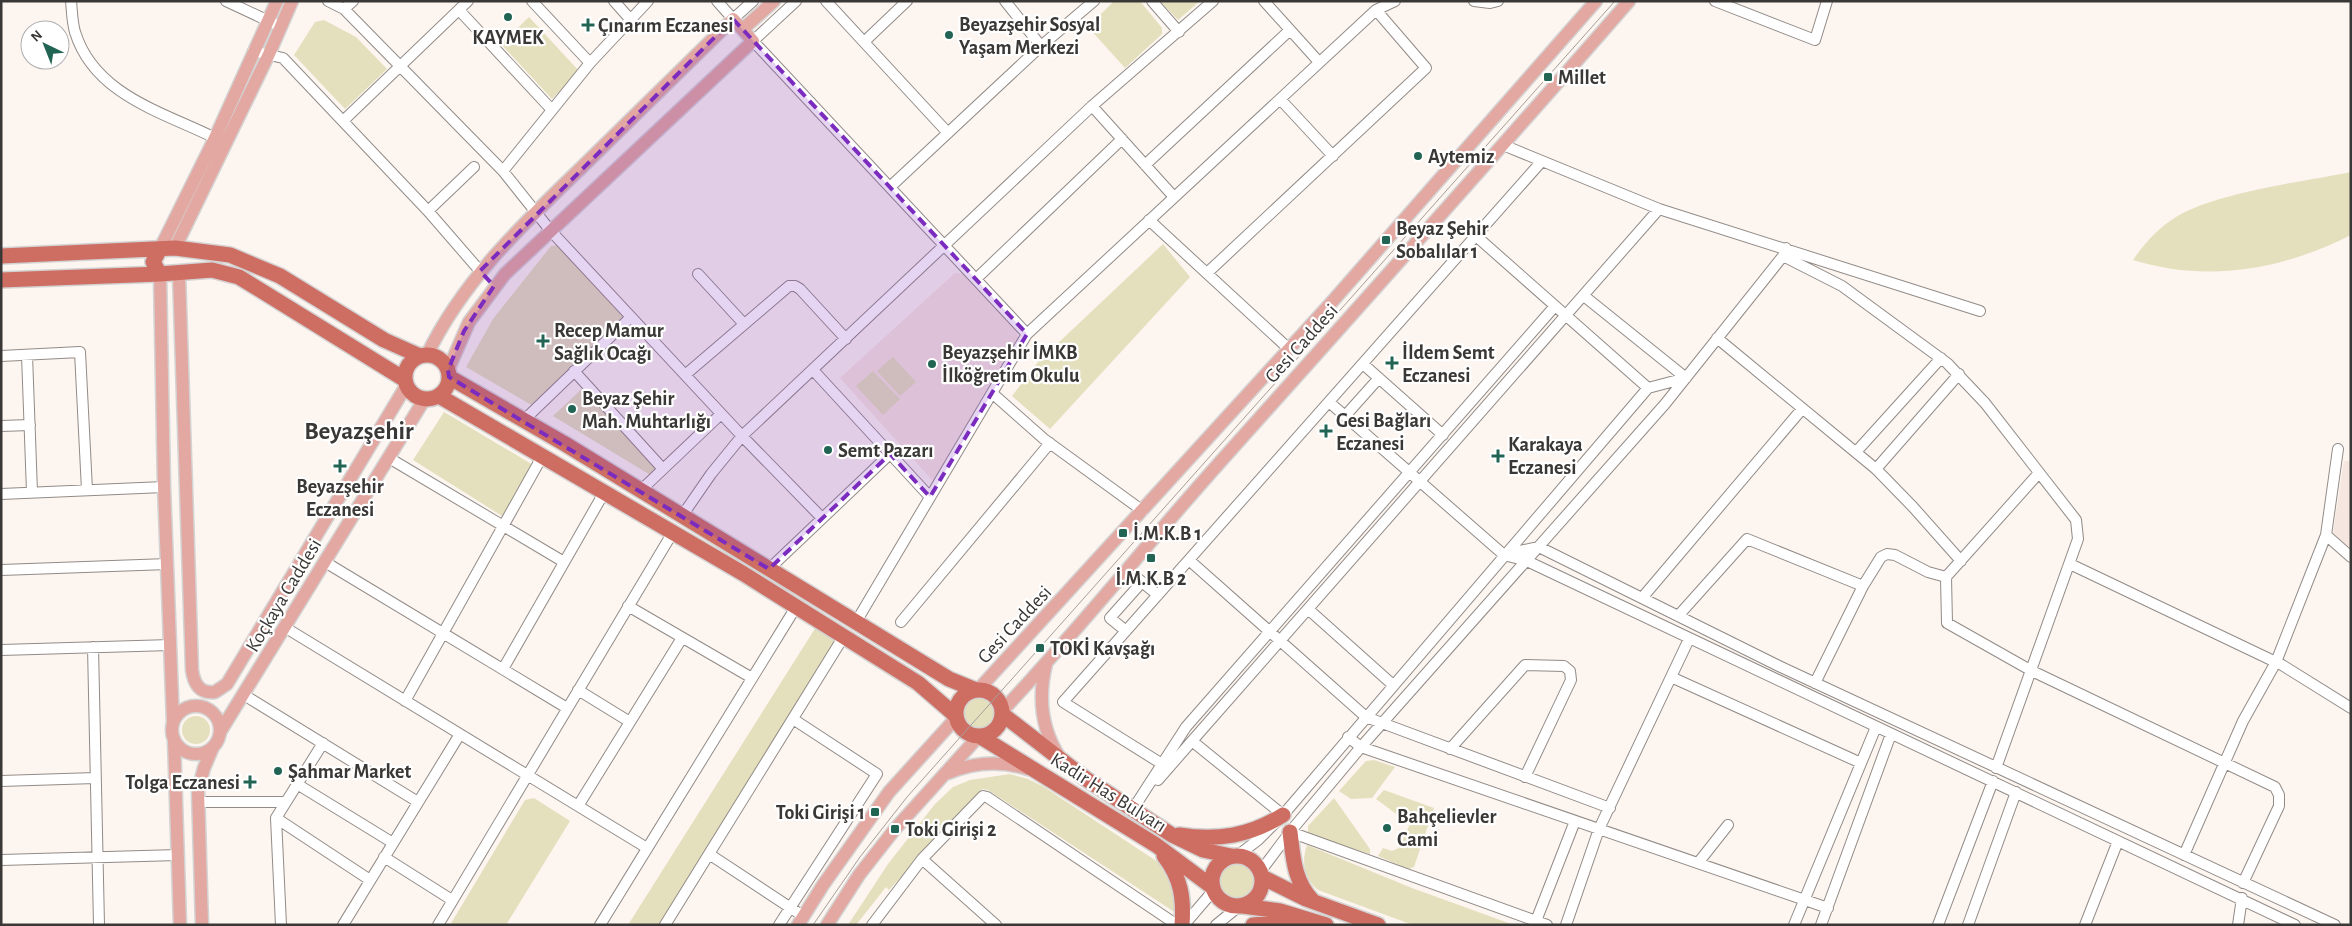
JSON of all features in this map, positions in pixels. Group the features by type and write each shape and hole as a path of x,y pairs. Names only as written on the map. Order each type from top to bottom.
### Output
{"highway":[{"path":"175,248 182,261 179,274"},
{"path":"1,256 175,248 220,253 254,264 280,276 384,340 423,356 440,359 449,374 949,679 996,697 1002,712 995,730 980,737 965,733 958,725 955,716 957,705 962,697 977,690"},
{"path":"160,249 153,262 160,274"},
{"path":"1,280 179,274 212,270 239,276 405,382 416,397 431,398 543,455 844,636 918,683 955,716"},
{"path":"405,382 408,365 423,356"},
{"path":"431,398 444,391 449,374"},
{"name":"Kadir Has Bulvarı","path":"1002,712 1062,762 1167,832 1203,850 1234,856"},
{"name":"Kadir Has Bulvarı","path":"980,737 1044,774 1156,845 1212,888"},
{"path":"1167,832 1198,837 1231,836 1260,828 1282,815"},
{"path":"1290,832 1298,880 1306,893 1316,903"},
{"path":"1156,845 1178,878 1182,894 1183,925"},
{"path":"1323,924 1280,911 1225,904 1212,888 1216,867 1234,856 1249,859 1261,874 1316,903 1378,925"},
{"path":"1240,906 1258,895 1261,874"},
{"path":"1253,925 1285,921 1323,924"}],"main road":[{"path":"175,248 220,141 253,51 277,1"},
{"path":"160,249 269,54 292,1"},
{"path":"743,30 774,1"},
{"name":"Gesi Caddesi","path":"977,690 1143,511 1289,349 1596,1"},
{"name":"Gesi Caddesi","path":"1002,712 1046,664 1126,569 1629,1"},
{"path":"423,356 480,270 535,213 733,20 753,41 550,230 494,286 468,322 449,374"},
{"path":"480,270 494,286"},
{"path":"160,274 164,487 180,925"},
{"path":"179,274 192,670 196,684 202,690 211,693 203,707"},
{"name":"Koçkaya Caddesi","path":"211,693 220,690 227,684 405,382"},
{"name":"Koçkaya Caddesi","path":"220,732 286,628 389,458 431,398"},
{"path":"1046,664 1042,712 1050,740 1062,762"},
{"path":"173,722 184,709 196,706 203,707 216,716 220,732 200,780 202,925"},
{"path":"801,920 890,792 955,716"},
{"path":"827,925 880,847 980,737"},
{"path":"174,739 181,749 191,754 203,753 213,747"},
{"path":"945,774 967,766 996,763 1016,765 1044,774"}],"street":[{"path":"71,1 74,29 81,46 106,79 145,107 220,141"},
{"path":"226,1 280,27"},
{"path":"328,1 344,9 503,171 550,230 721,414 822,518"},
{"path":"344,9 353,1"},
{"path":"344,120 468,1"},
{"path":"532,1 590,63"},
{"path":"614,1 630,19"},
{"path":"503,171 590,63 648,1"},
{"path":"716,1 733,20 753,1"},
{"path":"796,1 753,41 1027,334"},
{"path":"826,1 948,132"},
{"path":"865,41 907,1"},
{"path":"1005,1 1041,46"},
{"path":"890,187 1041,46 1094,1"},
{"path":"1152,1 1179,32"},
{"path":"682,516 711,474 742,436 1092,106 1213,1"},
{"path":"1264,1 1319,62"},
{"path":"856,622 1027,334 1376,10 1395,1"},
{"path":"1474,1 1490,3 1498,1"},
{"path":"1715,1 1816,40 1827,1"},
{"path":"459,10 552,110"},
{"path":"1207,273 1426,68 1376,10"},
{"path":"1145,165 1290,30"},
{"path":"253,51 283,58 344,120 480,270"},
{"path":"1280,99 1332,156"},
{"path":"1092,106 1174,197"},
{"path":"976,280 1122,140"},
{"path":"1502,145 1659,209 1784,252 1980,311"},
{"path":"1162,764 1063,702 1542,161"},
{"path":"428,211 474,167"},
{"path":"1133,809 1659,209"},
{"path":"1149,220 1289,349"},
{"path":"1476,236 1648,388"},
{"path":"1261,874 1290,832 1361,746 1527,561 1686,378 1784,252"},
{"path":"1784,252 1842,286 1941,358 1959,374 1985,403 2073,515 2078,526 2078,540 2070,564 1996,768"},
{"path":"698,274 744,324"},
{"path":"685,375 786,287 795,286 846,339"},
{"path":"1584,296 1686,378"},
{"path":"1133,809 1186,727 1555,306"},
{"path":"524,420 631,317"},
{"path":"1717,338 1876,469 1918,512 1961,561"},
{"path":"1,356 80,352 87,490"},
{"path":"27,355 32,492"},
{"path":"1856,452 1941,358"},
{"path":"1363,364 1443,435"},
{"path":"813,370 930,497"},
{"path":"574,371 663,469"},
{"path":"1876,469 1959,374"},
{"path":"1345,416 1379,378"},
{"path":"1234,856 1258,840 1282,815 1648,388 1686,378"},
{"path":"992,393 1050,443 1143,511"},
{"path":"1329,402 1504,555 1527,561 2296,925"},
{"path":"1642,598 1802,409"},
{"path":"641,490 721,414"},
{"path":"1,426 30,425"},
{"path":"901,622 1050,443"},
{"path":"2184,856 2243,721 2276,662 2326,535 2338,449"},
{"path":"769,569 890,454"},
{"path":"405,701 543,455"},
{"path":"389,458 564,562"},
{"path":"2039,473 1946,578 1947,623 2032,671 2271,784 2279,795 2279,806 2243,883"},
{"path":"1,494 164,487"},
{"path":"503,669 605,492"},
{"path":"438,925 673,532"},
{"path":"2326,535 2351,557"},
{"path":"1678,616 1747,539 1863,586"},
{"path":"1504,555 1539,547 1815,683 2335,925"},
{"path":"1815,683 1863,586 1879,559 1887,554 1895,555 1928,572 1946,578"},
{"path":"1189,560 1366,717 1450,750 1610,808"},
{"path":"325,562 568,708"},
{"path":"1,570 168,564"},
{"path":"2070,564 2276,662 2351,708"},
{"path":"1126,569 1158,595"},
{"path":"1126,632 1110,618 1142,582"},
{"path":"628,606 752,678"},
{"path":"600,925 796,607"},
{"path":"1308,609 1393,685"},
{"path":"286,628 647,848"},
{"path":"665,925 844,636"},
{"path":"578,806 682,638"},
{"path":"1566,925 1600,829 1689,639"},
{"path":"1,650 171,645"},
{"path":"94,647 96,857 100,925"},
{"path":"1450,750 1525,665 1564,666 1570,671 1571,680 1525,777"},
{"path":"1672,677 1861,763"},
{"path":"578,690 630,722"},
{"path":"244,695 418,802"},
{"path":"779,925 877,774 793,719"},
{"path":"1794,925 1876,727"},
{"path":"343,925 460,734"},
{"path":"1821,925 1891,734"},
{"path":"1348,738 1361,746 1828,908"},
{"path":"1192,741 1282,815"},
{"path":"282,925 276,818 323,743"},
{"path":"1,781 95,778"},
{"path":"1938,925 1993,782"},
{"path":"297,784 393,843"},
{"path":"1970,924 2016,792"},
{"path":"872,925 922,859 983,796 988,797 1177,925"},
{"path":"199,802 286,802"},
{"path":"276,818 370,880"},
{"path":"1536,921 1575,821"},
{"path":"1698,863 1728,825"},
{"path":"1290,832 1547,925"},
{"path":"2085,925 2118,842"},
{"path":"709,854 790,908 801,920"},
{"path":"1,860 178,855"},
{"path":"384,857 452,900"},
{"path":"922,859 996,925"},
{"path":"1183,925 1212,888"},
{"path":"2238,925 2242,898"},
{"path":"1216,925 1240,906"}],"highlighted area":[{"path":"733,19 1027,334 930,497 890,454 769,569 449,377 448,370 464,331 494,286 480,271"}],"shaded area":[{"path":"1114,1 1140,1 1162,28 1162,34 1125,68 1088,27"},
{"path":"1160,1 1200,1 1178,20"},
{"path":"529,17 579,71 552,99 501,44"},
{"path":"324,20 356,37 387,69 345,109 294,55 315,22"},
{"path":"2351,172 2351,235 2325,247 2271,264 2244,269 2216,271 2189,271 2133,260 2163,226 2193,208 2236,194"},
{"path":"1163,244 1190,277 1050,429 1012,396 1038,362"},
{"path":"560,245 631,323 540,410 466,367 493,319 551,246"},
{"name":"Beyazşehir İMKB İlköğretim Okulu","path":"955,273 965,274 1017,328 1018,340 940,479 933,481 840,378"},
{"path":"893,357 916,382 900,396 877,371"},
{"path":"873,371 900,399 883,415 856,386"},
{"path":"588,383 667,469 657,479 553,416"},
{"path":"444,412 540,469 510,521 413,460"},
{"path":"2344,461 2351,461 2351,550 2333,533"},
{"path":"816,627 843,643 667,925 628,925"},
{"path":"979,696 986,697 991,701 995,706 995,720 991,725 986,729 979,730 972,729 967,725 963,720 962,713 963,706 967,701 972,697"},
{"path":"196,716 206,720 210,730 206,740 196,744 186,740 182,730 186,720"},
{"path":"1374,760 1395,767 1372,798 1351,799 1339,791 1366,761"},
{"path":"1010,774 1028,779 1044,787 1164,866 1169,872 1179,915 988,790 982,789 889,890 886,887 856,925 848,925 888,864 935,804 953,787 970,780"},
{"path":"1384,790 1434,808 1414,867 1408,869 1378,856 1383,848 1392,851 1399,848 1410,824 1376,799"},
{"path":"534,798 570,821 506,925 450,925 525,800"},
{"path":"1334,798 1370,849 1370,854 1308,834 1308,826"},
{"path":"1307,845 1412,888 1514,925 1413,925 1318,890 1305,870 1304,858"},
{"path":"1237,862 1244,863 1250,868 1255,874 1255,888 1250,894 1244,899 1237,900 1230,899 1224,894 1219,888 1218,881 1219,874 1224,868 1230,863"}],"tram line":[{"path":"813,925 860,857 907,797 1615,1"}],"place":[{"name":"KAYMEK","path":"508,17"},
{"name":"Çınarım Eczanesi","path":"588,25"},
{"name":"Beyazşehir Sosyal Yaşam Merkezi","path":"949,35"},
{"name":"Millet","path":"1548,77"},
{"name":"Aytemiz","path":"1418,156"},
{"name":"Beyaz Şehir Sobalılar 1","path":"1386,240"},
{"name":"Recep Mamur Sağlık Ocağı","path":"543,341"},
{"name":"İldem Semt Eczanesi","path":"1392,363"},
{"name":"Beyazşehir İMKB İlköğretim Okulu","path":"932,364"},
{"name":"Beyaz Şehir Mah. Muhtarlığı","path":"572,409"},
{"name":"Gesi Bağları Eczanesi","path":"1326,431"},
{"name":"Semt Pazarı","path":"828,450"},
{"name":"Karakaya Eczanesi","path":"1498,456"},
{"name":"Beyazşehir Eczanesi","path":"340,466"},
{"name":"İ.M.K.B 1","path":"1123,533"},
{"name":"İ.M.K.B 2","path":"1151,558"},
{"name":"TOKİ Kavşağı","path":"1040,648"},
{"name":"Şahmar Market","path":"278,771"},
{"name":"Tolga Eczanesi","path":"250,782"},
{"name":"Toki Girişi 1","path":"875,812"},
{"name":"Bahçelievler Cami","path":"1387,828"},
{"name":"Toki Girişi 2","path":"895,829"}],"district":[{"name":"Beyazşehir","path":"359,430"}]}
